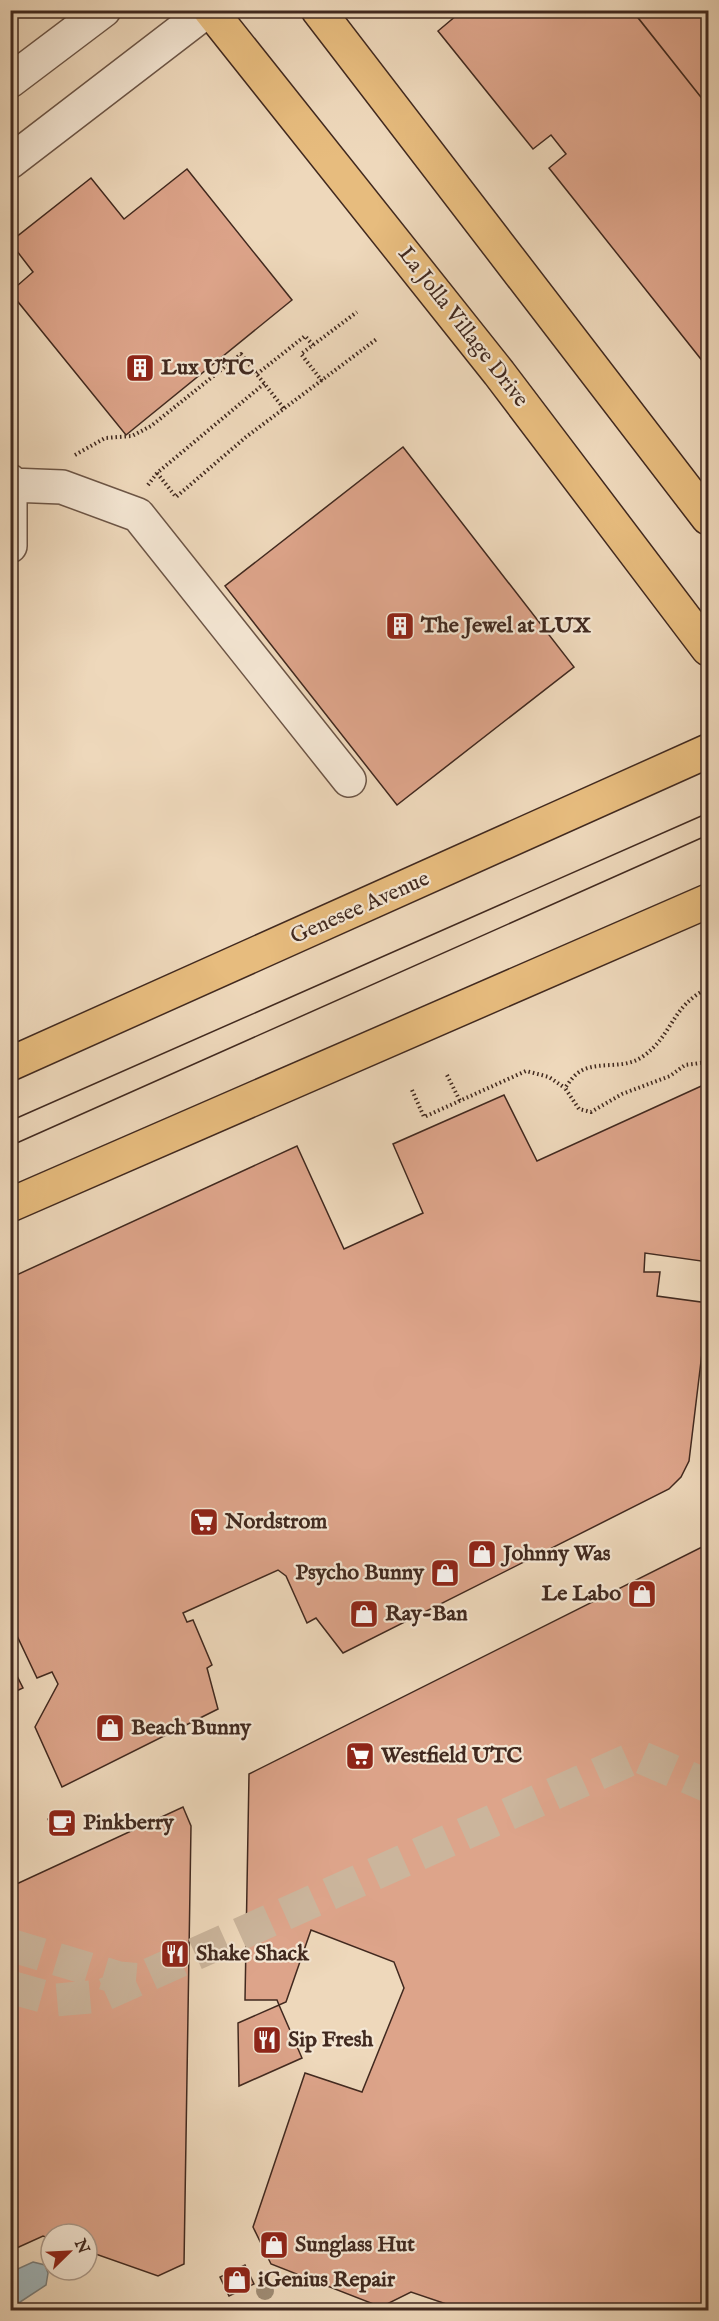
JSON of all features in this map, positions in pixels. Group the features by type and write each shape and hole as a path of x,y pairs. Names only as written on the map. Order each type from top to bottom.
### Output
{"main road":[{"name":"La Jolla Village Drive","path":"209,10 499,373 708,649"},
{"path":"318,10 708,518"},
{"name":"Genesee Avenue","path":"10,1064 708,751"},
{"path":"10,1205 708,901"}],"street":[{"path":"10,81 104,10"},
{"path":"10,162 209,10"},
{"path":"10,546 11,483 62,487 138,516 349,780"}],"path":[{"path":"322,381 302,354 357,312"},
{"path":"257,374 305,336 313,345"},
{"path":"157,473 176,497 246,437 285,410 378,338"},
{"path":"66,461 105,438 132,436 151,426 241,354 285,410"},
{"path":"144,491 157,473 265,383"},
{"path":"565,1088 582,1070 613,1066 640,1058 662,1038 682,1006 708,988"},
{"path":"412,1090 424,1117 526,1071 549,1077 565,1088 579,1109 591,1112 622,1094 669,1076 685,1065 708,1062"},
{"path":"447,1075 460,1101"}],"water":[{"path":"33,2262 39,2264 39,2282 46,2282 46,2285 11,2308 11,2272"}],"building":[{"path":"463,10 632,10 708,106 708,368 549,168 566,154 551,135 533,149 438,31"},
{"path":"643,10 708,10 708,106 638,18"},
{"name":"Lux UTC","path":"187,169 292,300 126,435 10,292 33,272 10,242 91,178 124,219"},
{"name":"The Jewel at LUX","path":"403,447 574,667 397,805 225,586"},
{"path":"708,1083 708,1262 645,1253 644,1272 660,1272 657,1296 708,1303 689,1461 681,1477 669,1489 343,1653 316,1618 307,1623 286,1576 278,1570 183,1613 187,1622 193,1620 212,1665 207,1668 218,1709 62,1787 35,1727 58,1684 52,1672 37,1678 10,1621 10,1278 297,1146 344,1249 423,1213 393,1144 504,1095 537,1161"},
{"path":"708,1544 708,2310 464,2310 411,2292 381,2307 271,2264 253,2227 305,2073 362,2092 404,1988 394,1962 311,1930 286,2002 279,2005 277,2000 245,2000 249,1774"},
{"path":"10,1662 23,1688 10,1694"},
{"path":"183,1807 191,1826 184,2264 158,2276 99,2255 99,2222 39,2222 39,2238 10,2251 10,1887"},
{"name":"Pinkberry","path":"67,1810 75,1827 56,1836 48,1819"},
{"name":"Sip Fresh","path":"279,2005 302,2058 239,2086 238,2023"},
{"name":"iGenius Repair","path":"245,2265 254,2284 229,2296 220,2277"}],"tunnel":[{"path":"10,1987 56,2000 101,1996 638,1756 708,1786"},
{"path":"10,1945 119,1978 143,1980"}],"tram line":[{"path":"10,1121 708,813"},
{"path":"10,1146 708,835"}],"place":[{"name":"Lux UTC","path":"140,368"},
{"name":"The Jewel at LUX","path":"400,626"},
{"name":"Nordstrom","path":"204,1522"},
{"name":"Johnny Was","path":"482,1554"},
{"name":"Psycho Bunny","path":"445,1573"},
{"name":"Le Labo","path":"642,1594"},
{"name":"Ray-Ban","path":"364,1614"},
{"name":"Beach Bunny","path":"110,1728"},
{"name":"Westfield UTC","path":"360,1756"},
{"name":"Pinkberry","path":"62,1823"},
{"name":"Shake Shack","path":"175,1954"},
{"name":"Sip Fresh","path":"267,2040"},
{"name":"Sunglass Hut","path":"274,2245"},
{"name":"iGenius Repair","path":"237,2280"}]}
